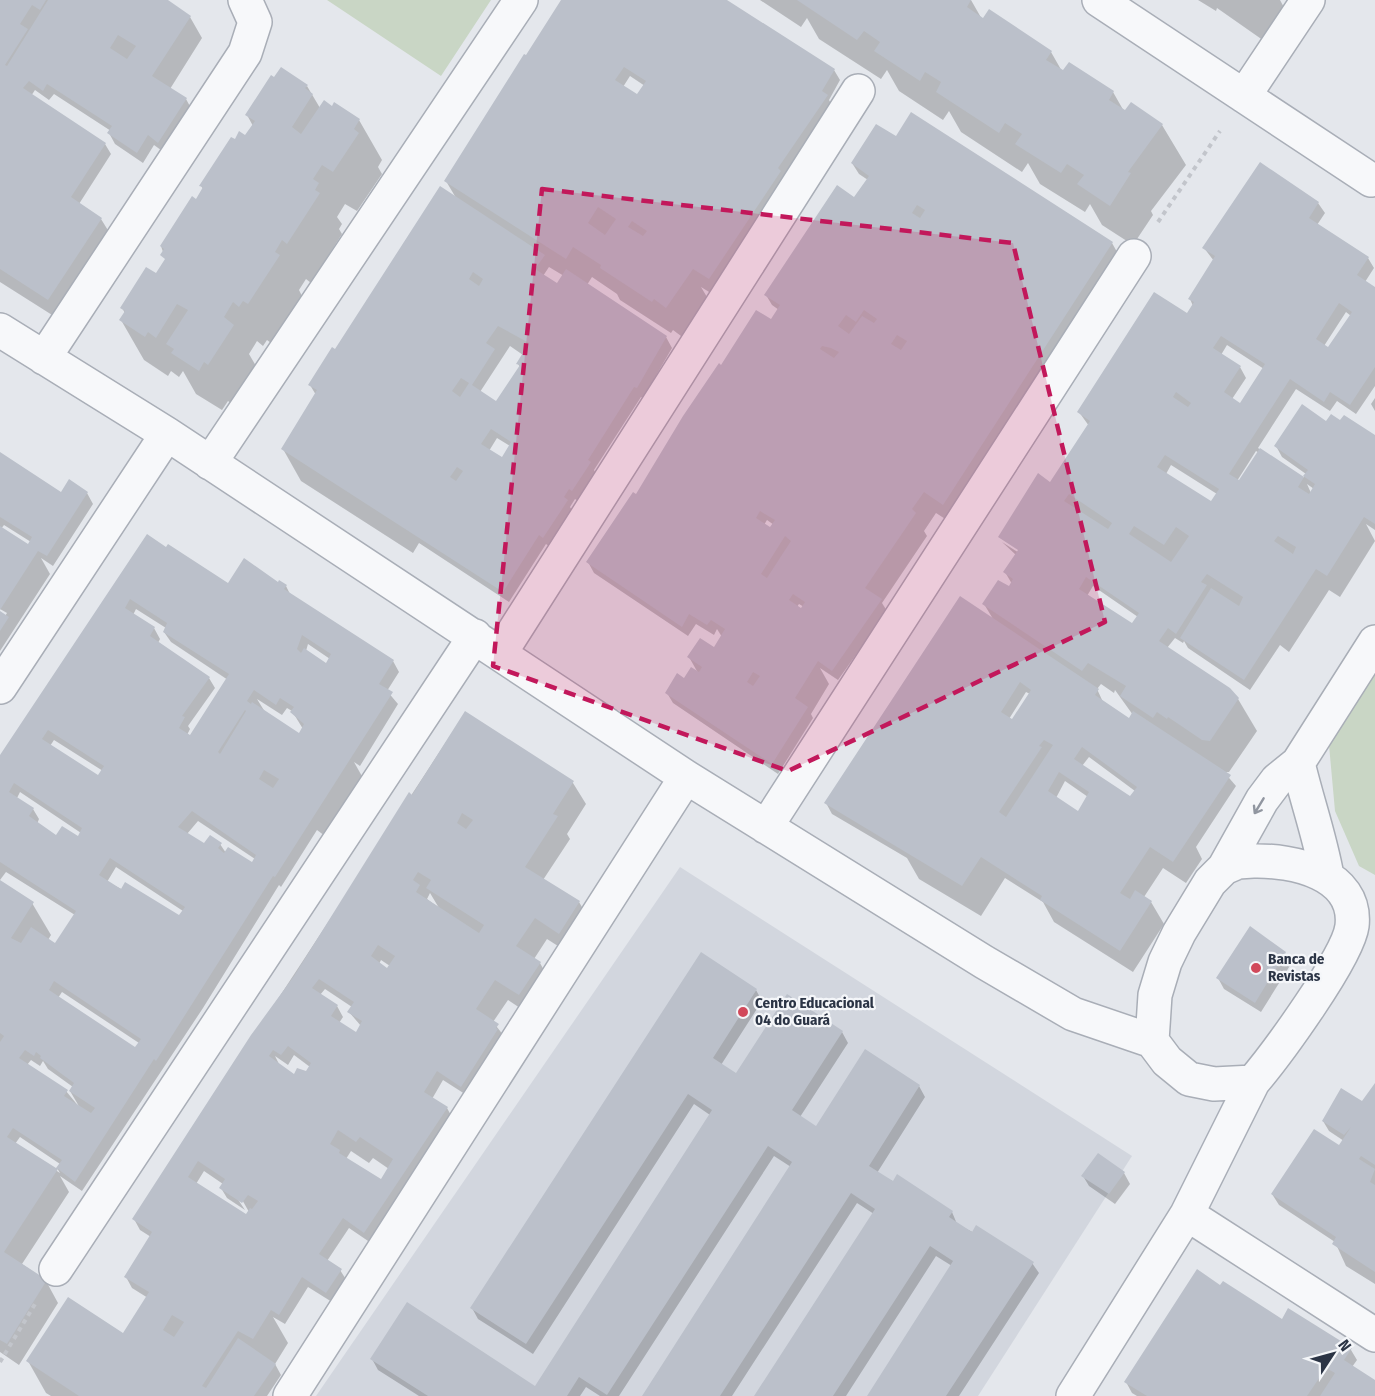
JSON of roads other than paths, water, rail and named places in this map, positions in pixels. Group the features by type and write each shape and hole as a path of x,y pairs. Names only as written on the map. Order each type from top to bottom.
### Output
{"street":[{"path":"44,358 245,53 255,22 245,0"},
{"path":"210,463 521,0"},
{"path":"1099,0 1371,180"},
{"path":"1244,96 1308,0"},
{"path":"56,1269 488,644 858,91"},
{"path":"766,827 1134,256"},
{"path":"0,330 167,434 687,777 1073,1014 1152,1041 1167,1061 1189,1078 1214,1084 1253,1082"},
{"path":"0,687 167,434"},
{"path":"1152,1041 1155,995 1165,962 1210,882 1224,868 1262,800 1277,780 1298,763 1375,642"},
{"path":"1298,763 1307,803 1320,835 1327,876"},
{"path":"290,1396 687,777"},
{"path":"1073,1396 1187,1214 1253,1082 1308,1005 1347,941 1352,924 1362,908 1327,876 1297,864 1276,861 1238,862 1224,868"},
{"path":"1187,1214 1375,1335"}],"place":[{"name":"Banca de Revistas","path":"1256,968"},
{"name":"Centro Educacional 04 do Guará","path":"743,1012"}]}
